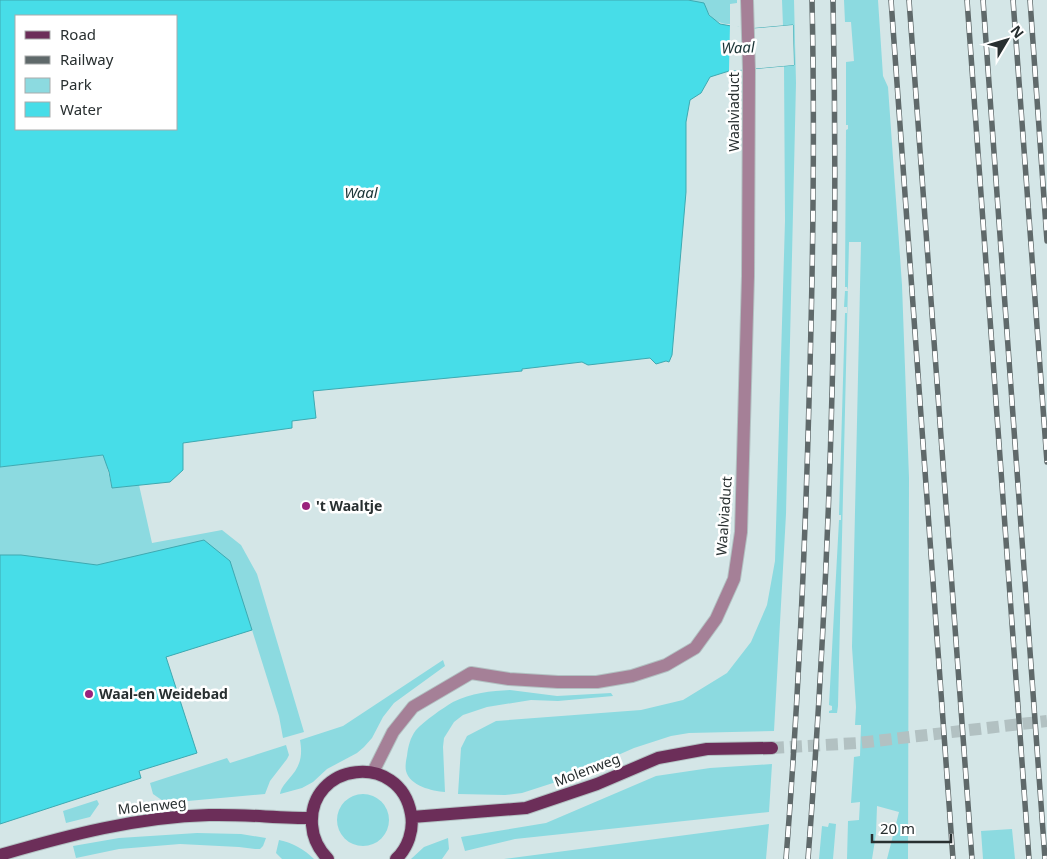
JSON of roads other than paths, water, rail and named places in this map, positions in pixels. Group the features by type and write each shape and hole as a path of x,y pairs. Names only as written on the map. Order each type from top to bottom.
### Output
{"main road":[{"name":"Molenweg","path":"412,817 526,808 597,784 658,758 707,749 772,748"},
{"path":"328,859 316,843 312,831 313,808 324,789 332,781 352,772 362,771 373,772 392,781 400,789 410,807 412,817 409,839 396,859"},
{"name":"Molenweg","path":"0,855 64,836 130,823 209,815 312,818"}],"street":[{"name":"Waalviaduct","path":"373,772 393,732 414,706 471,673 509,679 558,682 597,682 632,676 666,665 694,648 716,619 734,578 741,532 748,276 749,70 747,0"}],"water":[{"name":"Waal","path":"0,0 688,0 704,3 709,15 720,24 748,29 793,25 794,65 729,71 710,77 701,93 690,100 686,122 686,192 672,355 669,362 656,364 650,358 588,365 582,362 522,369 522,371 313,391 316,418 292,421 292,428 183,443 183,470 170,482 112,488 103,455 0,467"},
{"name":"Waal-en Weidebad","path":"204,540 230,561 252,630 166,657 197,753 139,771 141,778 0,824 0,555 21,555 97,565"}],"tunnel":[{"path":"772,748 858,743 1047,721"}],"railway":[{"path":"786,859 803,573 812,302 812,0"},
{"path":"808,859 822,645 831,430 835,215 833,0"},
{"path":"891,0 953,859"},
{"path":"909,0 972,859"},
{"path":"967,0 1029,859"},
{"path":"983,0 1045,859"},
{"path":"1013,0 1047,462"},
{"path":"1030,0 1047,241"}],"place":[{"name":"'t Waaltje","path":"306,506"},
{"name":"Waal-en Weidebad","path":"89,694"}]}
